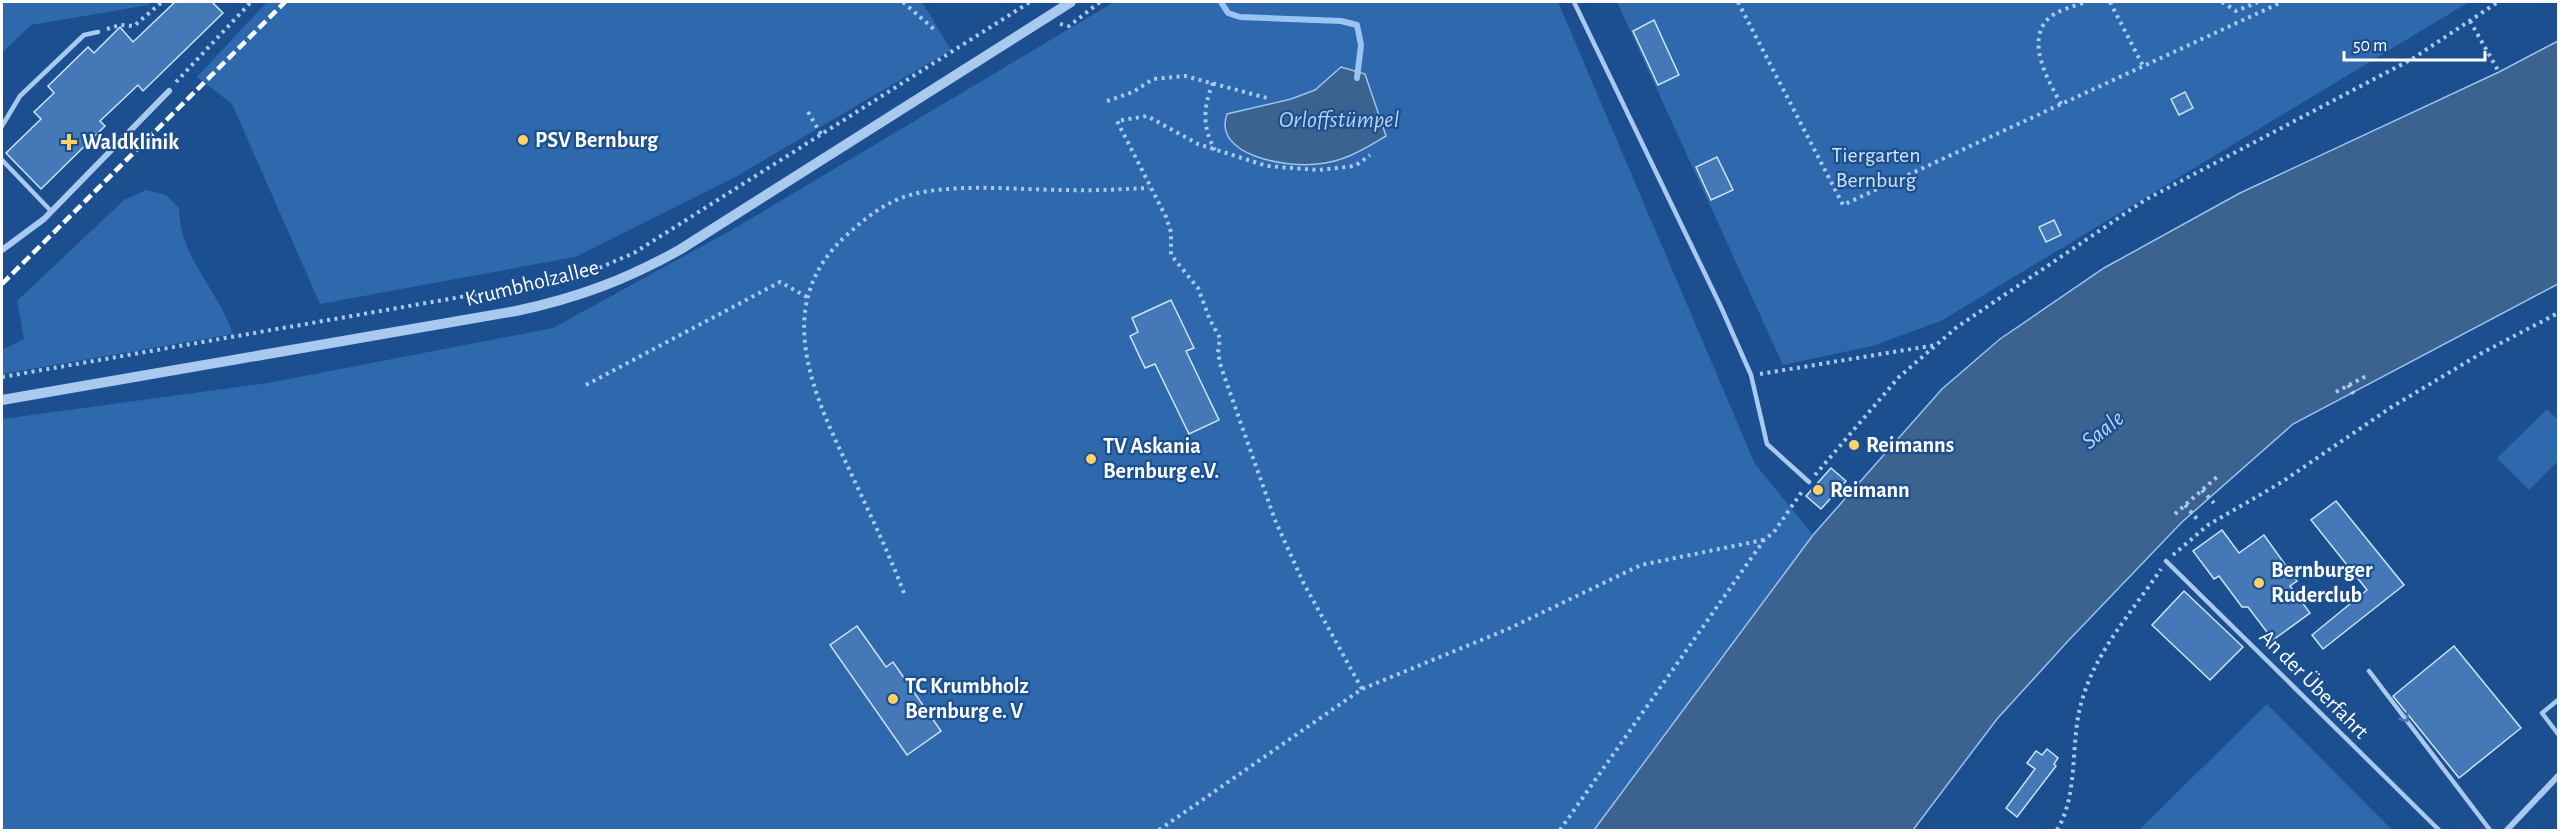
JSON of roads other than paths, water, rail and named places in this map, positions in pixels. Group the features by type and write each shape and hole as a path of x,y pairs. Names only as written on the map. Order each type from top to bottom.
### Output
{"street":[{"name":"Krumbholzallee","path":"2,400 516,311 595,291 629,277 681,249 1071,2"},
{"path":"2,250 51,211 169,91"},
{"path":"2507,831 2559,776"}],"lane":[{"path":"1574,2 1721,307 1751,375 1767,444 1809,482"},
{"path":"2,126 20,96 84,35 98,32"},
{"path":"2,160 51,211"},
{"name":"An der Überfahrt","path":"2166,561 2439,831"},
{"path":"2369,671 2490,831"},
{"path":"2559,700 2542,713 2559,734"}],"water":[{"name":"Saale","path":"2558,41 2558,284 2293,424 2182,522 2068,641 1997,719 1913,830 1594,830 1813,535 1942,389 2000,339 2104,268 2240,193 2499,72"},
{"name":"Orloffstümpel","path":"1341,67 1365,74 1386,136 1345,158 1327,163 1304,165 1272,161 1256,156 1241,149 1231,140 1225,128 1227,114 1291,99 1315,90"}],"waterway":[{"path":"1221,2 1228,13 1240,17 1341,21 1357,25 1361,45 1357,78"}],"railway":[{"path":"2,284 285,2"}],"place":[{"name":"PSV Bernburg","path":"523,140"},
{"name":"Waldklinik","path":"69,142"},
{"name":"Reimanns","path":"1854,445"},
{"name":"TV Askania Bernburg e.V.","path":"1091,459"},
{"name":"Reimann","path":"1818,490"},
{"name":"Bernburger Ruderclub","path":"2259,583"},
{"name":"TC Krumbholz Bernburg e. V","path":"893,699"}],"park label":[{"name":"Tiergarten Bernburg","path":"1876,168"}]}
